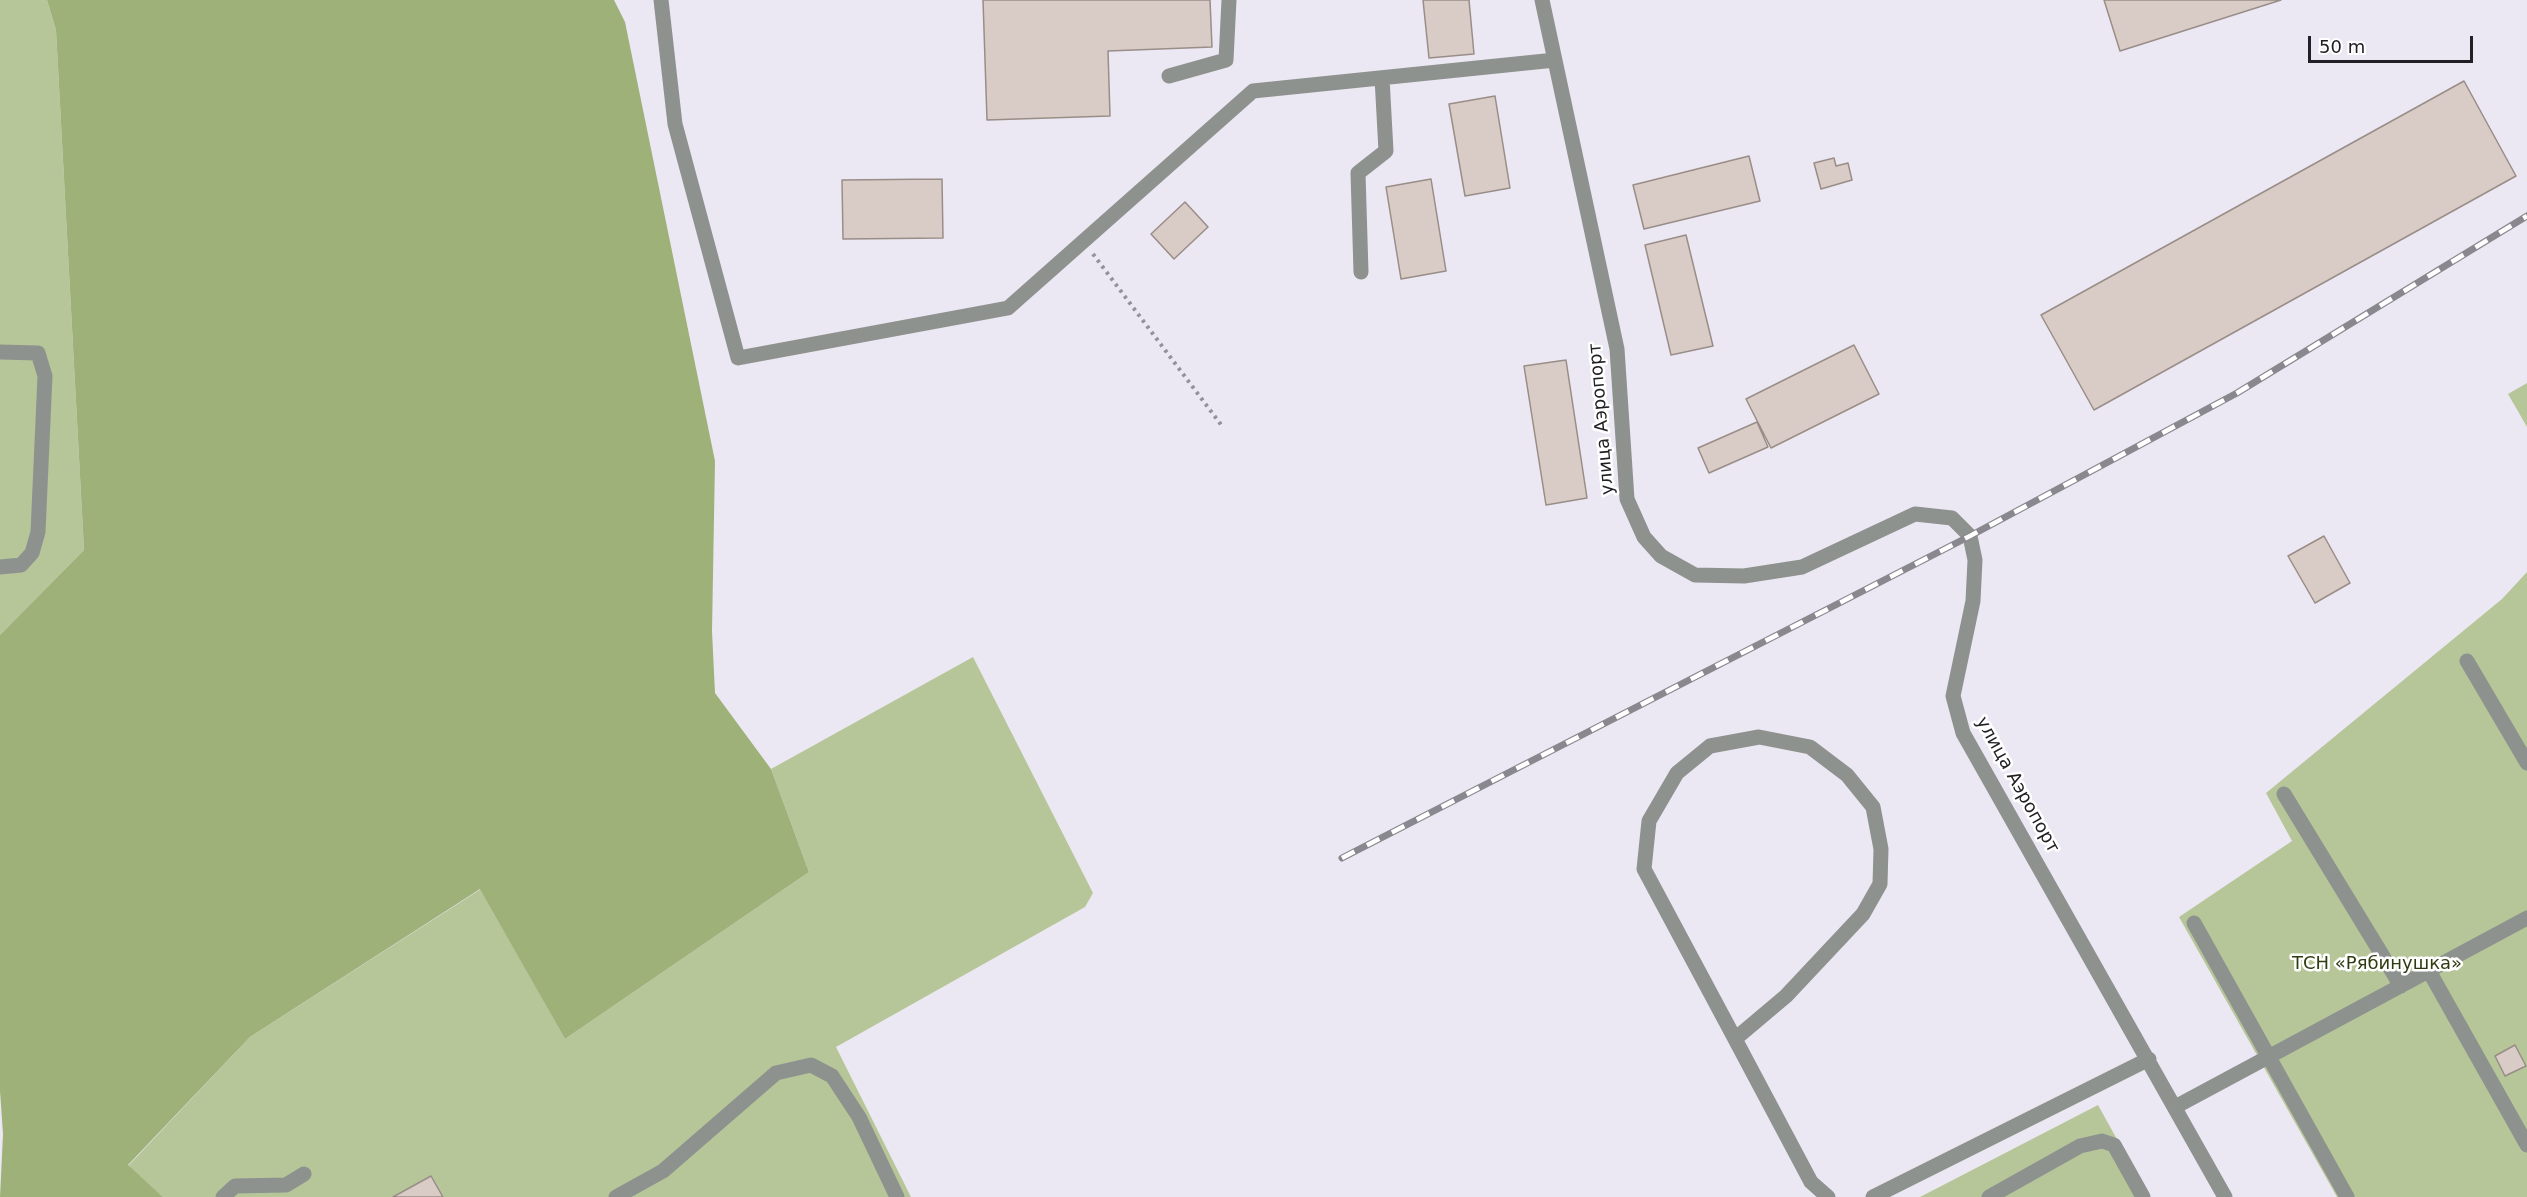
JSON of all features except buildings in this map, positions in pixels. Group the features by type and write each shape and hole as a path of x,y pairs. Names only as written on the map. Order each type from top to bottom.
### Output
{"street":[{"path":"661,0 675,124 738,358 1008,309 1253,91 1555,60"},
{"path":"1169,76 1226,60 1229,0"},
{"name":"улица Аэропорт","path":"1542,0 1617,349 1627,499 1644,537 1661,556 1695,575 1744,576 1802,567 1915,514 1952,518 1970,536 1975,560 1973,601 1953,696 1963,733 2149,1059 2224,1197"},
{"path":"1361,272 1358,173 1386,151 1382,78"},
{"path":"0,352 38,352 45,376 38,532 32,553 21,565 0,567"},
{"path":"2467,661 2527,763"},
{"path":"1735,1039 1786,996 1863,914 1880,884 1881,849 1873,807 1847,775 1810,747 1759,737 1710,746 1677,773 1649,821 1644,869 1811,1182 1828,1197"},
{"path":"2284,794 2401,986"},
{"path":"2175,1107 2527,918"},
{"path":"2194,923 2347,1197"},
{"path":"2429,971 2527,1145"},
{"path":"1873,1197 2149,1059"},
{"path":"616,1197 663,1171 776,1073 811,1065 832,1076 859,1118 897,1197"},
{"path":"1989,1197 2080,1146 2102,1141 2114,1145 2143,1197"},
{"path":"223,1197 235,1186 286,1185 304,1174"}],"path":[{"path":"1084,241 1222,426"}],"green space":[{"path":"0,0 47,0 56,30 84,550 0,635"},
{"path":"47,0 614,0 625,22 715,461 712,631 715,693 771,769 809,872 565,1039 480,889 250,1037 128,1165 163,1197 0,1197 3,1134 0,1091 0,635 84,550 56,30"},
{"path":"2527,383 2527,427 2508,394"},
{"name":"ТСН «Рябинушка»","path":"2527,572 2527,1197 2337,1197 2179,917 2292,841 2266,793 2502,599"},
{"path":"973,657 1093,893 1085,907 836,1047 911,1197 163,1197 128,1166 250,1037 481,889 565,1039 809,872 771,769"},
{"path":"2098,1105 2149,1197 1920,1197"}],"railway":[{"path":"1342,858 1970,536 2237,393 2527,216"}]}
